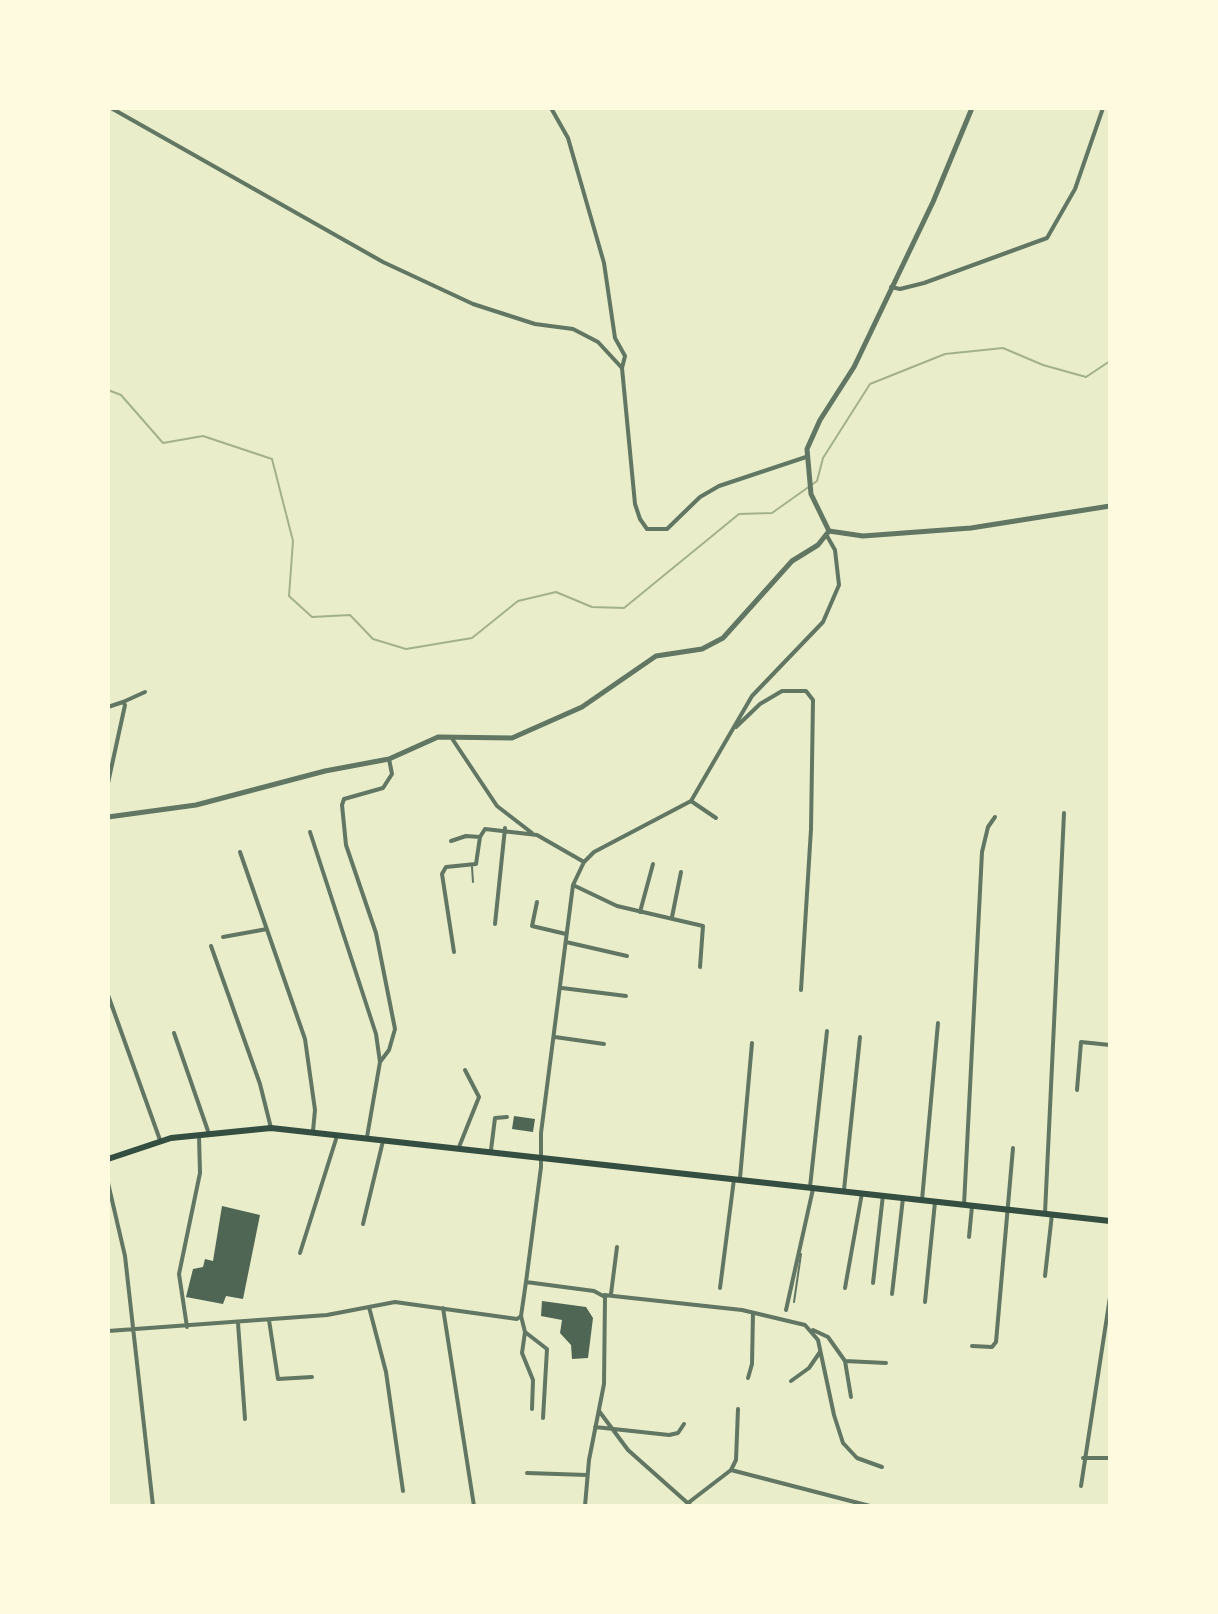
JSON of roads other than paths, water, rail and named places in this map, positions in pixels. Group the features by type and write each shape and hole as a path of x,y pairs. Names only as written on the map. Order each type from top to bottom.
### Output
{"main road":[{"path":"108,1159 160,1140 208,1131 271,1128 540,1155 1110,1221"}],"street":[{"path":"111,108 383,262 473,304 535,324 582,332 608,350 622,368"},
{"path":"551,108 568,138 604,263 615,338 626,359 622,368 635,504 647,529 667,529 700,497 719,486 806,460"},
{"path":"532,1409 533,1380 522,1353 525,1332 521,1316 573,885 584,862 604,846 691,801 752,696 804,646 832,607 839,573 835,550 811,494 807,449 820,420 854,367 927,216 972,108"},
{"path":"891,287 900,289 924,283 1047,238 1075,189 1103,108"},
{"path":"108,817 196,805 325,771 389,759 450,735 501,740 512,738 582,707 656,656 702,649 723,638 792,561 828,533 863,536 971,528 1110,506"},
{"path":"735,727 760,704 782,691 806,691 813,700 811,829 801,990"},
{"path":"108,707 145,692"},
{"path":"108,783 123,702"},
{"path":"450,735 497,806 532,833 584,862"},
{"path":"380,1062 389,1050 395,1029 376,933 346,845 342,805 344,799 383,788 392,774 389,759"},
{"path":"691,801 716,818"},
{"path":"1045,1276 1064,813"},
{"path":"969,1237 982,852 988,827 995,817"},
{"path":"454,952 442,874 446,867 472,867 478,859 480,837 485,829 505,828 532,833"},
{"path":"495,924 505,828"},
{"path":"310,832 362,985 380,1062 367,1137"},
{"path":"451,841 466,836 480,837"},
{"path":"240,852 305,1039 314,1101 313,1131"},
{"path":"640,912 653,864"},
{"path":"672,918 681,872"},
{"path":"573,885 604,901 703,926 700,967"},
{"path":"537,902 532,926 566,934"},
{"path":"223,937 267,929"},
{"path":"566,942 627,956"},
{"path":"211,946 260,1084 271,1128"},
{"path":"562,988 626,996"},
{"path":"108,995 160,1140"},
{"path":"922,1200 938,1023"},
{"path":"786,1310 811,1187 827,1031"},
{"path":"174,1033 208,1131"},
{"path":"555,1037 604,1044"},
{"path":"844,1190 860,1037"},
{"path":"1077,1090 1081,1042 1110,1045"},
{"path":"720,1288 737,1178 752,1043"},
{"path":"459,1147 479,1097 465,1070"},
{"path":"491,1150 495,1118 507,1117"},
{"path":"187,1327 179,1274 202,1158 199,1133"},
{"path":"300,1253 337,1134"},
{"path":"363,1224 383,1139"},
{"path":"972,1346 992,1347 996,1342 1013,1148"},
{"path":"108,1183 122,1236 153,1506"},
{"path":"845,1288 862,1193"},
{"path":"873,1283 883,1195"},
{"path":"892,1294 903,1198"},
{"path":"925,1302 935,1202"},
{"path":"611,1294 617,1247"},
{"path":"526,1282 604,1295 753,1312 797,1322 828,1337 845,1361 851,1397"},
{"path":"585,1506 606,1351 604,1295"},
{"path":"1081,1486 1110,1297"},
{"path":"108,1331 269,1320 395,1302 511,1319 521,1316"},
{"path":"369,1307 386,1372 403,1491"},
{"path":"443,1308 474,1506"},
{"path":"748,1378 752,1364 753,1312"},
{"path":"269,1320 278,1379 312,1377"},
{"path":"238,1323 245,1419"},
{"path":"813,1330 821,1350 843,1443 857,1458 882,1467"},
{"path":"525,1332 547,1349 543,1418"},
{"path":"791,1381 809,1368 821,1350"},
{"path":"845,1361 886,1363"},
{"path":"599,1411 628,1450 689,1504 731,1470 736,1460 738,1409"},
{"path":"595,1427 669,1435 678,1433 684,1424"},
{"path":"1083,1458 1110,1458"},
{"path":"731,1470 870,1506"},
{"path":"527,1473 587,1475"}],"lane":[{"path":"472,867 473,882"},
{"path":"794,1302 802,1257 800,1253"}],"waterway":[{"path":"108,390 121,395 163,443 203,436 272,459 293,541 289,596 312,617 350,615 373,639 406,649 472,638 518,601 556,592 592,607 624,608 739,514 772,513 817,481 823,458 870,384 945,354 1003,348 1043,365 1086,377 1110,361"}]}
